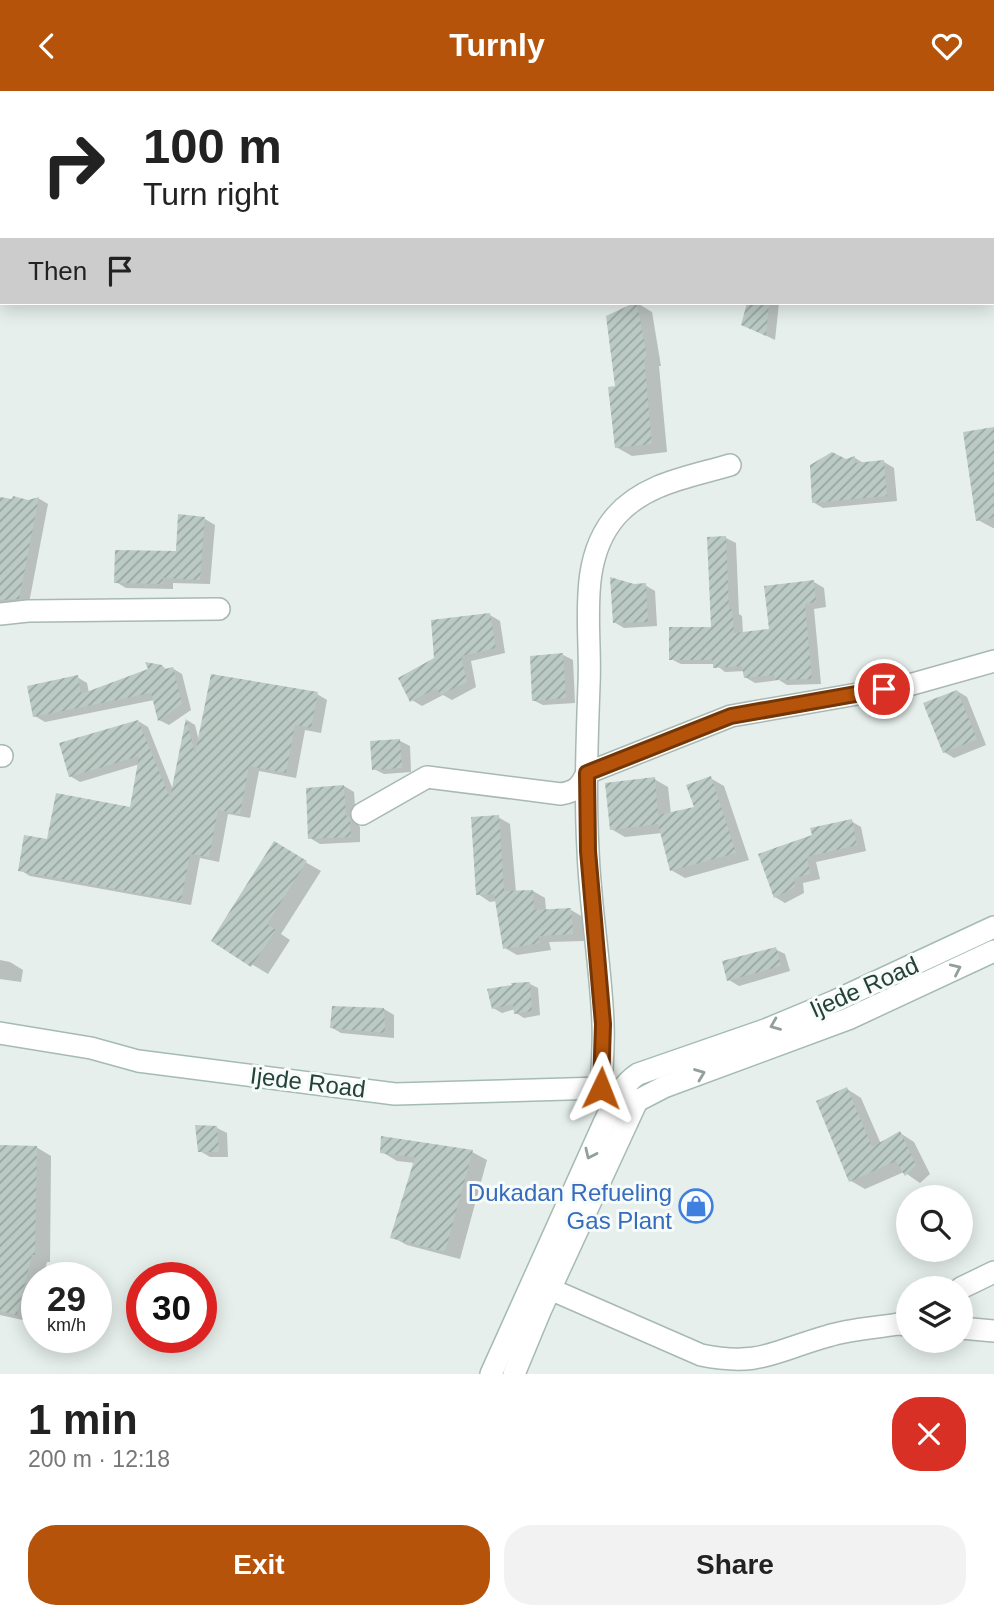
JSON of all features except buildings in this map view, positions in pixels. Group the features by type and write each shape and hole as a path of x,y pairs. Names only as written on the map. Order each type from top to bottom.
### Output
{"street":[{"path":"514,1374 550,1289 619,1094 603,1024 588,851 590,575 602,541 614,518 635,498 653,488 730,465"},
{"path":"0,614 27,611 219,608"},
{"path":"362,814 426,777 561,794 579,788 587,773 731,716 909,685 994,661"},
{"name":"Ijede Road","path":"619,1094 629,1080 638,1074 765,1030 835,1001 994,927"},
{"name":"Ijede Road","path":"0,1033 91,1048 138,1061 395,1094 619,1094 664,1087 848,1019 994,951"},
{"path":"491,1374 530,1282 619,1094"},
{"path":"973,1282 994,1272"},
{"path":"550,1289 701,1355 727,1360 754,1360 829,1335 896,1324"},
{"path":"973,1329 994,1331"}],"place":[{"name":"Dukadan Refueling Gas Plant","path":"696,1206"}],"route":[{"path":"601,1088 603,1024 588,851 587,773 731,716 884,689"}]}
